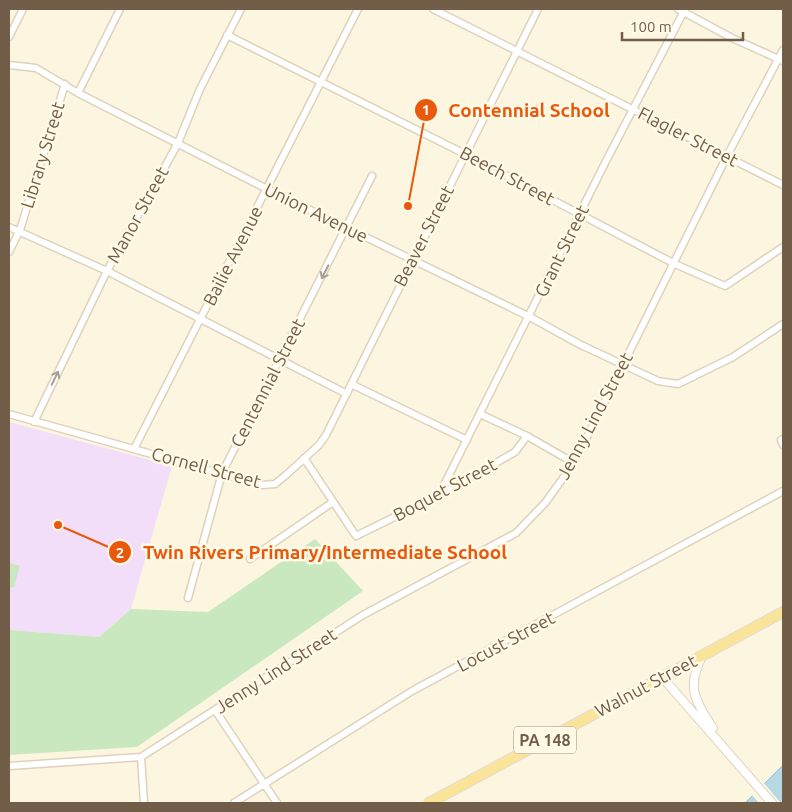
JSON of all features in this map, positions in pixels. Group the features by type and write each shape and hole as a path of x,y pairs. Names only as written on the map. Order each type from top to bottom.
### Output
{"main road":[{"name":"Walnut Street","path":"429,803 783,612"}],"street":[{"path":"9,37 23,9"},
{"name":"Library Street","path":"78,92 120,9"},
{"name":"Manor Street","path":"34,422 107,271 178,143 200,89 240,9"},
{"name":"Bailie Avenue","path":"134,449 358,9"},
{"name":"Flagler Street","path":"433,9 783,185"},
{"name":"Beaver Street","path":"304,458 320,445 347,394 412,259 538,9"},
{"path":"682,10 732,38 781,60"},
{"name":"Grant Street","path":"439,495 634,110 682,10"},
{"name":"Beech Street","path":"227,36 465,154 675,264 725,286 783,247"},
{"name":"Jenny Lind Street","path":"9,766 141,757 363,615 516,533 545,503 574,463 675,264 727,156 781,60 783,50"},
{"name":"Union Avenue","path":"9,65 36,68 78,92 267,189 658,381 678,384 733,357 783,324"},
{"name":"Library Street","path":"9,252 20,230 66,84"},
{"name":"Centennial Street","path":"188,598 222,474 372,176"},
{"path":"9,227 20,230 107,271 202,318 347,394"},
{"path":"351,384 467,440"},
{"name":"Cornell Street","path":"9,414 262,485 275,484 304,458"},
{"path":"480,414 527,436 574,463"},
{"name":"Boquet Street","path":"333,502 356,536 439,495 515,452 527,436"},
{"path":"250,559 333,502 304,458"},
{"name":"Locust Street","path":"234,803 412,691 783,491"},
{"path":"702,656 694,674 694,698 727,751"},
{"path":"662,678 688,705 772,803"},
{"path":"215,710 277,803"},
{"path":"141,757 144,803"}],"shaded area":[{"path":"9,422 172,466 131,609 99,637 9,630"}],"green space":[{"path":"315,539 363,591 137,747 9,755 9,630 99,637 131,609 208,612"},
{"path":"9,563 20,566 14,587 9,588"}],"water":[{"path":"783,765 783,803 745,803"}],"pier":[{"path":"763,782 781,803 759,803 751,794"}],"place":[{"name":"Contennial School","path":"408,206"},
{"name":"Twin Rivers Primary/Intermediate School","path":"58,525"}]}
